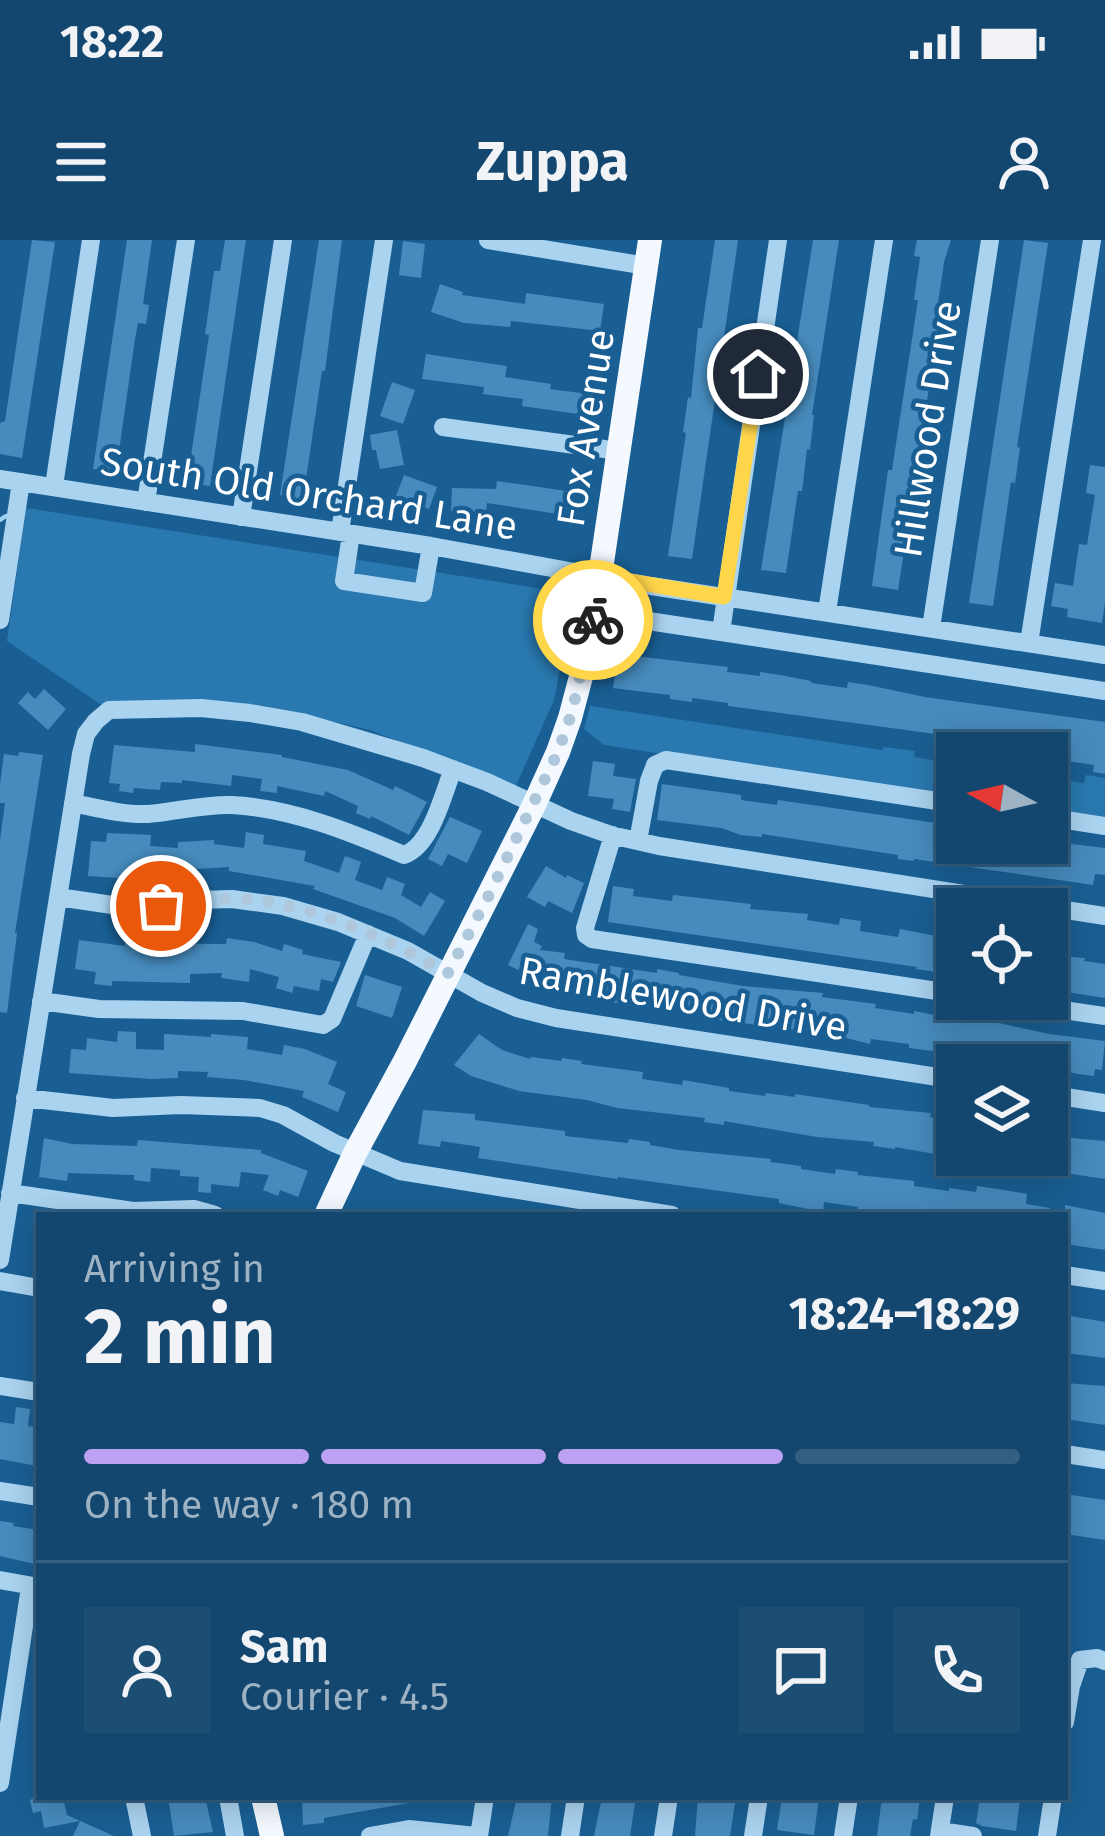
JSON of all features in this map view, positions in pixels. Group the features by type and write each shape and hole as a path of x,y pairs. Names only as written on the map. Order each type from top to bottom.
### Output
{"main road":[{"name":"Fox Avenue","path":"327,1212 533,805 570,718 600,576 650,240"},
{"path":"264,1800 272,1836"}],"street":[{"path":"54,487 91,240"},
{"path":"146,502 186,240"},
{"path":"241,517 283,240"},
{"path":"384,240 345,533 344,581 423,593 430,546"},
{"path":"488,240 646,266"},
{"path":"721,632 778,240"},
{"path":"827,612 884,240"},
{"name":"Hillwood Drive","path":"931,628 990,240"},
{"path":"1029,643 1092,240"},
{"path":"443,427 619,451"},
{"name":"South Old Orchard Lane","path":"0,479 1105,655"},
{"path":"0,620 21,482"},
{"path":"634,619 1105,691"},
{"path":"0,1259 86,734 109,710 201,708 302,722 453,769 613,836 1105,916"},
{"path":"638,841 649,781 655,765 666,760 936,801"},
{"path":"73,803 149,814 204,805 237,806 305,818 404,855 417,851 424,840 453,769"},
{"path":"1068,820 1105,826"},
{"path":"613,836 585,928 592,939 936,991"},
{"name":"Ramblewood Drive","path":"58,897 146,910 197,900 254,900 368,934 517,1008 556,1018 936,1076"},
{"path":"41,1001 99,1009 243,1011 323,1025 332,1019 368,934"},
{"path":"1068,1011 1105,1016"},
{"path":"1068,1097 1105,1103"},
{"path":"25,1098 113,1108 260,1108 284,1115 378,1164 424,1177 652,1212"},
{"path":"10,1192 133,1211 204,1212"},
{"path":"1068,1275 1105,1281"},
{"path":"0,1281 36,1287"},
{"path":"0,1386 36,1392"},
{"path":"1068,1454 1105,1460"},
{"path":"0,1491 36,1497"},
{"path":"0,1580 35,1587 0,1783"},
{"path":"1068,1704 1080,1660 1105,1661"},
{"path":"135,1800 142,1836"},
{"path":"229,1800 235,1836"},
{"path":"370,1836 409,1828 478,1836 484,1800"},
{"path":"570,1836 576,1800"},
{"path":"662,1836 668,1800"},
{"path":"753,1836 759,1800"},
{"path":"843,1836 849,1800"},
{"path":"945,1800 939,1834 973,1836"},
{"path":"1047,1836 1053,1800"}],"shaded area":[{"path":"26,508 575,594 554,700 515,788 370,730 261,705 109,710 7,641"},
{"path":"590,706 915,751 914,757 936,761 936,796 604,745 584,729"},
{"path":"1086,775 1105,778 1105,822 1068,816 1068,781 1084,783"}],"building":[{"path":"32,240 55,242 22,458 0,454 0,423 5,421"},
{"path":"127,240 152,240 143,304 149,305 146,324 138,323 116,472 93,469"},
{"path":"225,240 246,240 210,486 187,483 214,271 220,271"},
{"path":"319,240 342,240 303,499 280,495"},
{"path":"715,240 738,240 692,559 668,556 698,328 702,328"},
{"path":"813,240 839,240 810,450 802,491 798,491 786,573 761,570"},
{"path":"917,240 951,240 944,262 937,310 941,310 898,590 872,586 918,300 914,300 920,257 914,256"},
{"path":"1024,240 1048,243 993,606 969,603"},
{"path":"403,241 425,244 421,278 399,275"},
{"path":"440,284 462,295 525,304 526,293 604,304 600,331 511,321 510,327 464,323 431,312"},
{"path":"426,354 507,366 505,377 588,394 585,415 522,406 523,399 483,394 484,387 422,379"},
{"path":"392,382 415,390 403,424 380,416"},
{"path":"397,430 404,465 380,469 370,435"},
{"path":"1090,465 1105,467 1102,623 1067,617 1068,609 1051,606 1055,583 1073,586 1079,544 1087,545 1095,495 1086,493"},
{"path":"404,475 437,487 429,509 396,496"},
{"path":"497,481 573,492 569,524 557,522 558,514 487,503 486,513 451,511 452,488 496,489"},
{"path":"618,654 847,688 848,682 1105,722 1105,774 1093,772 1094,765 1068,761 1068,732 936,734 613,688"},
{"path":"44,689 66,709 48,730 18,703 28,692 35,699"},
{"path":"195,744 282,755 348,770 427,802 409,835 356,813 358,806 325,791 324,796 277,786 277,793 260,791 262,779 232,775 231,786 161,782 160,790 134,788 133,793 109,783 114,745 195,752"},
{"path":"19,752 43,755 7,1013 0,1012 0,840 5,803 0,803 0,784 4,754 18,756"},
{"path":"593,761 615,764 613,776 636,779 630,812 612,809 614,799 588,796"},
{"path":"662,784 741,795 741,800 777,805 778,800 936,823 936,862 898,859 898,855 657,820"},
{"path":"450,817 482,831 467,863 448,854 442,866 428,859"},
{"path":"246,832 264,835 263,844 306,851 304,861 339,873 345,856 361,862 355,880 382,890 387,877 405,884 401,895 421,907 430,892 445,901 424,936 395,918 313,889 315,886 229,871 229,867 165,871 165,881 88,876 91,841 106,842 107,833 151,835 150,846 178,848 178,842 214,840 214,844 244,848"},
{"path":"1068,844 1105,848 1105,875 1095,874 1093,885 948,864 1068,864"},
{"path":"546,866 584,883 572,913 527,897"},
{"path":"613,886 634,889 633,896 672,901 673,895 751,904 750,909 808,914 807,920 839,925 840,918 861,921 860,931 898,937 900,929 936,936 936,972 917,967 608,922"},
{"path":"528,924 538,929 534,942 542,946 540,950 565,953 564,959 823,993 822,997 876,1004 875,1008 936,1015 936,1020 985,1020 1105,1041 1102,1070 1095,1069 1094,1076 1068,1072 1068,1044 936,1044 936,1051 871,1039 870,1044 830,1034 711,1019 711,1015 682,1011 683,1004 648,999 646,1007 597,1000 538,987 539,980 508,965"},
{"path":"227,938 282,951 284,944 303,950 302,954 341,962 333,982 321,979 319,991 294,986 292,993 276,988 279,977 250,969 249,982 221,978 222,973 190,974 190,983 112,981 112,986 94,984 96,972 75,969 79,940 125,946 226,944"},
{"path":"1068,957 1105,964 1105,998 1068,992"},
{"path":"365,975 402,987 392,1018 356,1006"},
{"path":"118,1031 136,1032 136,1049 164,1050 164,1034 211,1034 248,1037 247,1049 282,1055 284,1045 305,1049 337,1062 328,1084 346,1092 338,1112 302,1097 304,1091 207,1077 208,1072 178,1071 178,1078 151,1079 69,1073 71,1049 86,1050 87,1038 117,1042"},
{"path":"479,1034 502,1050 530,1059 582,1061 643,1072 642,1079 682,1085 683,1080 765,1096 795,1094 931,1113 936,1118 936,1154 519,1091 471,1076 454,1065"},
{"path":"423,1110 475,1114 475,1120 565,1131 565,1136 628,1143 629,1139 679,1150 771,1159 801,1169 858,1172 949,1191 976,1192 977,1186 998,1189 1027,1194 1026,1204 1050,1208 1049,1212 857,1212 858,1207 824,1202 823,1212 779,1203 779,1199 478,1158 480,1147 441,1141 440,1147 418,1144"},
{"path":"44,1138 72,1144 137,1146 138,1140 261,1150 308,1171 298,1197 263,1190 269,1175 241,1172 239,1187 211,1184 211,1193 198,1192 199,1177 180,1176 180,1170 151,1168 150,1182 134,1180 134,1175 68,1173 67,1181 39,1177"},
{"path":"1068,1138 1105,1141 1105,1179 1068,1173"},
{"path":"1065,1205 1105,1213 1105,1250 1068,1244"},
{"path":"1071,1316 1105,1322 1105,1358 1068,1353"},
{"path":"1068,1383 1105,1386 1105,1425 1068,1419"},
{"path":"16,1407 30,1409 28,1426 36,1427 36,1466 0,1459 0,1422 14,1424"},
{"path":"1068,1494 1105,1500 1105,1540 1068,1534"},
{"path":"0,1521 36,1530 36,1564 0,1556"},
{"path":"30,1800 64,1800 67,1815 114,1836 73,1836 80,1821 44,1828 41,1811 33,1813"},
{"path":"168,1800 206,1800 213,1832 174,1836"},
{"path":"302,1800 409,1800 409,1803 303,1825"},
{"path":"516,1800 552,1800 548,1836 508,1836"},
{"path":"601,1800 636,1800 630,1836 594,1836"},
{"path":"698,1800 736,1800 730,1836 695,1836"},
{"path":"782,1800 819,1800 814,1835 777,1830"},
{"path":"882,1800 920,1800 910,1836 877,1836"},
{"path":"980,1800 1020,1800 1016,1831 976,1823"}],"waterway":[{"path":"0,520 6,516"}],"way so far":[{"path":"161,906 232,899 283,906 338,922 448,973 558,752 593,620"}],"route":[{"path":"593,620 600,576 724,597 758,374"}]}
